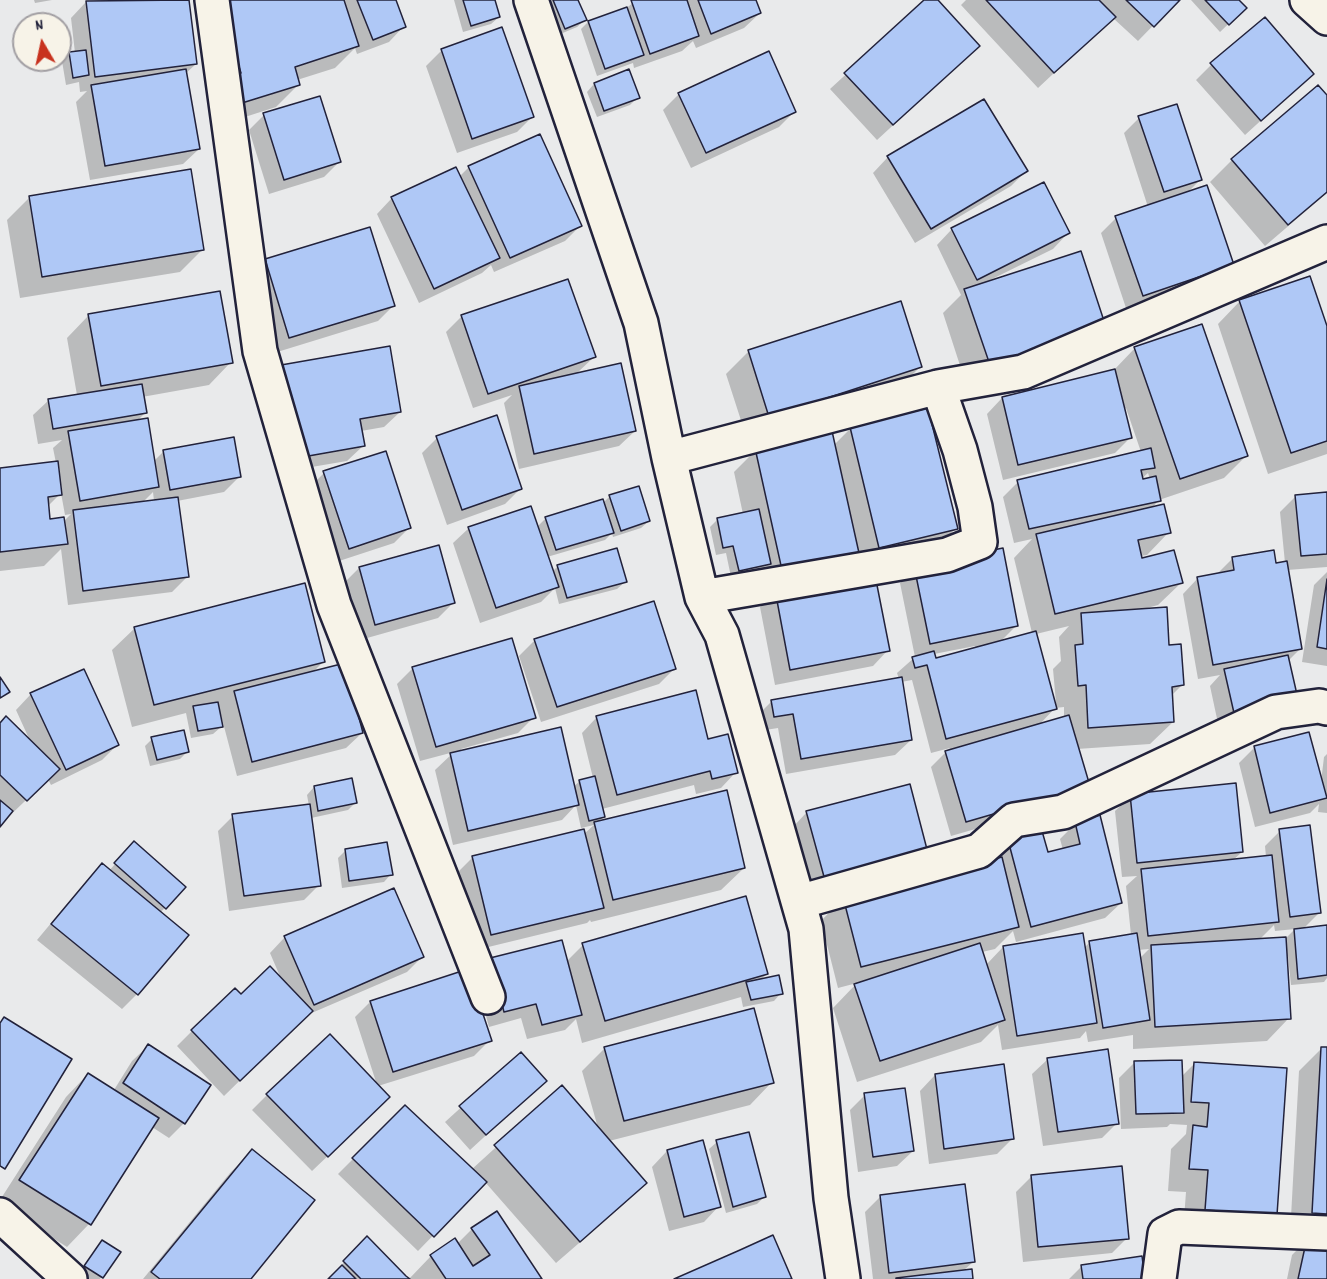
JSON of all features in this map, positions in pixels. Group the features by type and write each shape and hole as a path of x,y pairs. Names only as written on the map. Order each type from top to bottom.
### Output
{"street":[{"path":"212,0 260,351 333,605 488,997"},
{"path":"531,0 641,323 669,458 702,597 722,635 806,929 831,1198 843,1279"},
{"path":"1307,0 1327,18"},
{"path":"669,458 938,387 1023,372 1327,242"},
{"path":"702,597 947,555 980,542 975,507 960,450 938,387"},
{"path":"799,902 979,851 1014,820 1064,812 1276,712 1324,703"},
{"path":"0,1215 70,1279"},
{"path":"1159,1279 1165,1234 1179,1227 1327,1233"}],"building":[{"path":"189,0 197,64 95,77 86,1"},
{"path":"229,0 344,0 359,46 295,67 300,85 242,103 233,75 241,73 219,3"},
{"path":"357,0 396,0 406,27 373,40"},
{"path":"463,0 495,0 500,17 471,26"},
{"path":"553,0 578,0 587,20 565,29"},
{"path":"631,0 687,0 699,36 650,54"},
{"path":"698,0 756,0 761,13 711,34"},
{"path":"924,0 938,0 980,46 893,125 844,73"},
{"path":"986,0 1099,0 1116,17 1054,73"},
{"path":"1126,0 1180,0 1154,27"},
{"path":"1205,0 1239,0 1247,8 1229,25"},
{"path":"627,7 644,55 605,69 588,21"},
{"path":"1265,17 1314,74 1261,121 1210,63"},
{"path":"502,27 534,117 472,139 441,49"},
{"path":"86,50 89,75 73,78 72,52"},
{"path":"769,51 796,112 706,153 678,93"},
{"path":"186,69 200,149 105,166 91,85"},
{"path":"629,69 640,98 604,111 594,83"},
{"path":"1318,85 1327,95 1327,192 1288,225 1231,159"},
{"path":"320,96 341,162 284,180 263,113"},
{"path":"984,99 1028,171 931,229 887,156"},
{"path":"1177,104 1202,180 1164,192 1138,116"},
{"path":"540,134 582,226 510,258 468,166"},
{"path":"456,167 500,258 434,289 391,197"},
{"path":"191,169 204,250 42,277 29,196"},
{"path":"1044,182 1070,233 977,280 951,228"},
{"path":"1207,185 1234,265 1143,296 1115,216"},
{"path":"370,227 395,306 289,338 265,259"},
{"path":"1081,251 1106,327 990,365 964,289"},
{"path":"1310,276 1327,326 1327,441 1291,453 1239,300"},
{"path":"568,279 596,357 488,394 461,315"},
{"path":"220,291 233,363 101,386 88,314"},
{"path":"901,301 922,367 769,417 748,350"},
{"path":"1202,324 1248,456 1180,479 1134,347"},
{"path":"390,346 401,412 360,419 365,446 297,458 281,365"},
{"path":"621,363 636,431 534,454 519,386"},
{"path":"1115,369 1132,438 1018,465 1002,397"},
{"path":"142,384 147,413 53,429 48,399"},
{"path":"928,408 958,529 879,548 850,427"},
{"path":"497,415 522,489 462,510 436,436"},
{"path":"148,418 159,487 80,501 68,431"},
{"path":"832,431 859,553 782,570 755,448"},
{"path":"234,437 241,477 170,490 163,450"},
{"path":"1151,448 1155,468 1141,470 1143,479 1156,476 1161,501 1029,529 1017,480"},
{"path":"386,451 411,528 349,549 323,471"},
{"path":"58,461 62,495 48,497 50,519 64,517 68,544 0,552 0,468"},
{"path":"639,486 650,521 621,531 609,495"},
{"path":"1327,492 1327,554 1301,556 1295,495"},
{"path":"178,497 189,577 83,591 73,510"},
{"path":"603,499 614,533 556,550 545,517"},
{"path":"1164,504 1171,533 1138,540 1142,558 1174,550 1183,583 1055,614 1036,534"},
{"path":"531,506 559,587 496,608 468,527"},
{"path":"759,509 771,564 739,571 733,546 723,548 717,518"},
{"path":"439,545 455,603 375,625 359,567"},
{"path":"617,548 627,582 567,598 557,565"},
{"path":"1003,548 1018,626 930,644 914,566"},
{"path":"1274,550 1276,563 1287,561 1302,649 1213,665 1197,577 1234,570 1232,557"},
{"path":"874,570 890,651 790,670 775,590"},
{"path":"1327,579 1327,649 1317,647"},
{"path":"305,583 325,662 154,705 134,627"},
{"path":"654,601 676,669 557,707 534,639"},
{"path":"1167,607 1169,645 1181,644 1184,685 1172,687 1174,722 1088,728 1086,685 1078,686 1075,645 1083,644 1081,613"},
{"path":"1036,631 1057,709 946,739 927,665 915,668 912,657 934,651 936,658"},
{"path":"512,638 536,718 436,747 412,667"},
{"path":"1288,655 1298,699 1234,713 1224,669"},
{"path":"345,663 363,733 252,762 234,691"},
{"path":"84,669 119,745 66,770 30,693"},
{"path":"0,677 10,692 0,698"},
{"path":"902,677 912,740 801,759 793,714 774,717 771,700"},
{"path":"696,690 708,739 728,734 738,773 712,779 710,771 617,795 596,716"},
{"path":"218,702 223,727 198,731 193,706"},
{"path":"1069,715 1090,786 966,822 945,751"},
{"path":"6,716 60,769 27,801 0,775 0,723"},
{"path":"561,727 579,805 468,831 450,753"},
{"path":"184,730 189,752 157,760 151,737"},
{"path":"1309,732 1327,798 1270,813 1254,746"},
{"path":"595,776 605,817 589,821 579,780"},
{"path":"352,778 357,803 318,811 314,786"},
{"path":"1236,783 1243,852 1137,863 1130,794"},
{"path":"910,784 929,857 826,884 806,811"},
{"path":"727,790 745,868 613,900 594,822"},
{"path":"0,800 13,811 0,827"},
{"path":"310,804 321,886 244,896 232,814"},
{"path":"1100,815 1122,903 1031,927 1008,840 1042,831 1048,852 1080,844 1075,822"},
{"path":"1310,825 1321,913 1290,917 1279,829"},
{"path":"584,829 604,908 491,935 472,856"},
{"path":"134,841 186,887 166,909 114,863"},
{"path":"387,842 393,875 349,881 345,849"},
{"path":"1272,855 1279,922 1148,936 1141,869"},
{"path":"1002,857 1019,927 861,967 843,897"},
{"path":"102,863 189,935 138,995 51,924"},
{"path":"394,888 424,957 314,1005 284,936"},
{"path":"746,896 768,974 605,1021 582,943"},
{"path":"1327,925 1327,975 1298,979 1294,929"},
{"path":"1083,933 1097,1023 1017,1036 1003,946"},
{"path":"1137,933 1150,1020 1103,1028 1089,941"},
{"path":"1286,937 1291,1019 1155,1027 1151,945"},
{"path":"562,940 582,1015 542,1025 536,1004 504,1012 490,958"},
{"path":"980,943 1005,1020 880,1061 854,984"},
{"path":"270,966 313,1011 240,1081 191,1030 235,988 241,994"},
{"path":"468,969 492,1041 393,1072 370,1001"},
{"path":"779,975 783,994 751,1000 746,982"},
{"path":"754,1008 774,1083 624,1121 604,1047"},
{"path":"4,1017 72,1059 5,1169 0,1166 0,1023"},
{"path":"330,1034 390,1097 328,1157 266,1094"},
{"path":"148,1044 211,1085 185,1124 123,1083"},
{"path":"1321,1047 1327,1047 1327,1214 1312,1213"},
{"path":"1108,1049 1119,1124 1058,1132 1047,1058"},
{"path":"521,1052 547,1081 486,1135 459,1106"},
{"path":"1182,1060 1184,1113 1136,1114 1134,1061"},
{"path":"1194,1062 1287,1068 1277,1215 1205,1210 1208,1170 1189,1169 1193,1125 1207,1127 1209,1103 1191,1102"},
{"path":"1004,1064 1014,1139 944,1149 935,1074"},
{"path":"88,1073 159,1118 91,1225 19,1180"},
{"path":"562,1085 647,1183 580,1242 494,1145"},
{"path":"905,1088 914,1151 873,1157 864,1093"},
{"path":"405,1105 487,1182 434,1237 352,1158"},
{"path":"749,1132 766,1197 733,1207 716,1140"},
{"path":"703,1140 721,1207 684,1217 667,1150"},
{"path":"252,1149 315,1200 251,1279 160,1279 151,1272"},
{"path":"1122,1166 1129,1239 1038,1247 1031,1175"},
{"path":"965,1184 975,1262 889,1273 880,1195"},
{"path":"497,1211 542,1279 446,1279 430,1255 455,1238 473,1266 490,1255 471,1228"},
{"path":"773,1235 792,1279 674,1279 740,1250"},
{"path":"367,1236 410,1279 361,1279 343,1261"},
{"path":"1307,1238 1327,1242 1327,1279 1298,1279"},
{"path":"102,1240 121,1252 103,1278 84,1266"},
{"path":"1142,1256 1145,1279 1083,1279 1081,1265"},
{"path":"342,1265 356,1279 328,1279"},
{"path":"972,1269 973,1279 896,1279 896,1278"}]}
